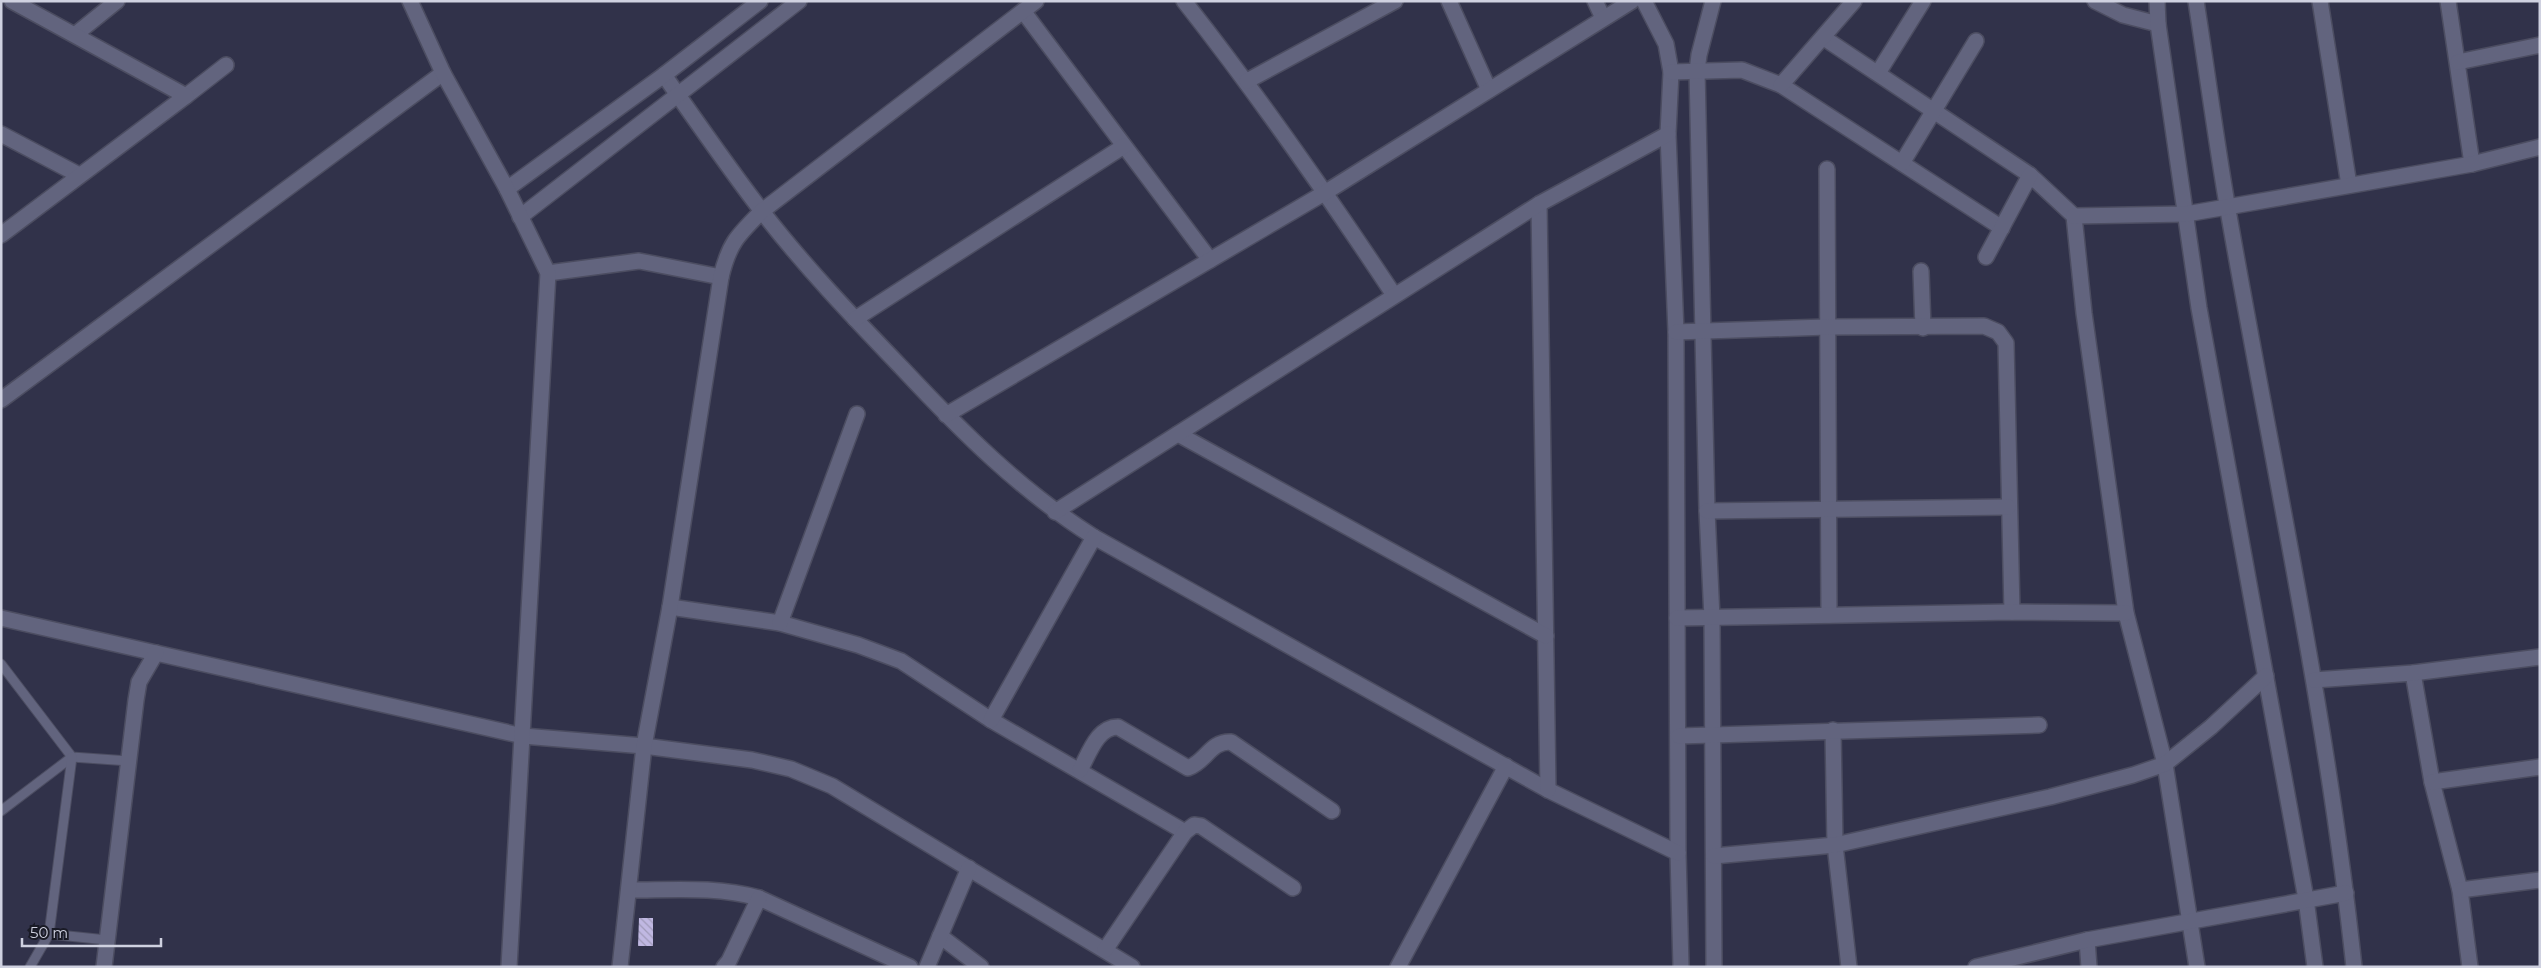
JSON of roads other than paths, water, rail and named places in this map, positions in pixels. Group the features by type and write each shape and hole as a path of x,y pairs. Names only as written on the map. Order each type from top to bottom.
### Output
{"street":[{"path":"12,1 76,34 186,96"},
{"path":"76,34 117,1"},
{"path":"410,1 443,73 507,188 548,272 509,967"},
{"path":"507,188 664,75 760,1"},
{"path":"520,218 799,1"},
{"path":"620,967 644,746 670,607 721,277 730,248 737,236 762,211 1036,1"},
{"path":"1184,1 1247,81 1326,192 1394,295"},
{"path":"1247,81 1395,1"},
{"path":"1449,1 1488,90"},
{"path":"1595,1 1603,18"},
{"path":"946,415 1326,192 1632,1"},
{"path":"1644,1 1666,44 1671,72 1668,134 1676,332 1678,853 1682,967"},
{"path":"1713,1 1701,47 1698,71 1707,511 1712,618 1714,967"},
{"path":"1781,85 1824,38 1854,1"},
{"path":"1878,73 1923,1"},
{"path":"2095,1 2123,15 2158,24"},
{"path":"2157,1 2158,24 2199,308 2306,899 2315,967"},
{"path":"2196,1 2228,208 2314,680 2346,893 2354,967"},
{"path":"2320,1 2349,185"},
{"path":"2448,1 2472,164"},
{"path":"1024,11 1210,260"},
{"path":"1824,38 2030,175 2074,216 2084,313 2126,613 2165,764 2197,967"},
{"path":"1902,163 1976,41"},
{"path":"2458,62 2540,45"},
{"path":"1,235 79,174 226,65"},
{"path":"1671,72 1742,70 1781,85 2002,228"},
{"path":"1,400 443,73"},
{"path":"664,75 762,211 855,319 946,415 1021,486 1055,512 1094,537 1548,790 1678,853"},
{"path":"1,134 79,174"},
{"path":"1055,512 1539,204 1668,134"},
{"path":"855,319 1124,146"},
{"path":"2074,216 2186,214 2228,208 2472,164 2540,147"},
{"path":"1827,168 1829,615"},
{"path":"1986,257 2030,175"},
{"path":"1539,204 1548,790"},
{"path":"548,272 640,261 721,277"},
{"path":"1921,271 1923,328"},
{"path":"1676,332 1827,327 1923,328 1984,326 1998,332 2006,343 2008,507 2012,612"},
{"path":"780,623 857,414"},
{"path":"1178,434 1546,636"},
{"path":"1707,511 2008,507"},
{"path":"991,720 1094,537"},
{"path":"670,607 780,623 858,645 901,662 991,720 1185,832"},
{"path":"1677,618 2012,612 2126,613"},
{"path":"1,618 523,736 644,746 752,760 791,769 832,786 1132,967"},
{"path":"104,967 140,682 156,654"},
{"path":"2314,680 2413,673 2540,657"},
{"path":"2413,673 2432,782 2460,890 2470,967"},
{"path":"1714,856 1835,845 1920,828 2050,797 2165,764 2211,727 2266,676"},
{"path":"1679,736 1712,733 2039,725"},
{"path":"1080,770 1102,732 1108,727 1118,727 1188,768 1196,765 1214,745 1221,742 1231,742 1332,811"},
{"path":"1833,730 1835,845 1849,967"},
{"path":"1398,967 1506,766"},
{"path":"2432,782 2540,767"},
{"path":"1105,950 1185,832 1194,825 1201,826 1293,888"},
{"path":"927,967 969,868"},
{"path":"2460,890 2540,880"},
{"path":"629,890 715,890 738,892 759,898 910,967"},
{"path":"1976,967 2087,940 2346,893"},
{"path":"731,965 759,898"},
{"path":"940,936 981,967"},
{"path":"2087,940 2089,967"}],"lane":[{"path":"1,664 72,757 49,934 30,967"},
{"path":"1,811 72,757 129,762"},
{"path":"49,934 107,940"}]}
